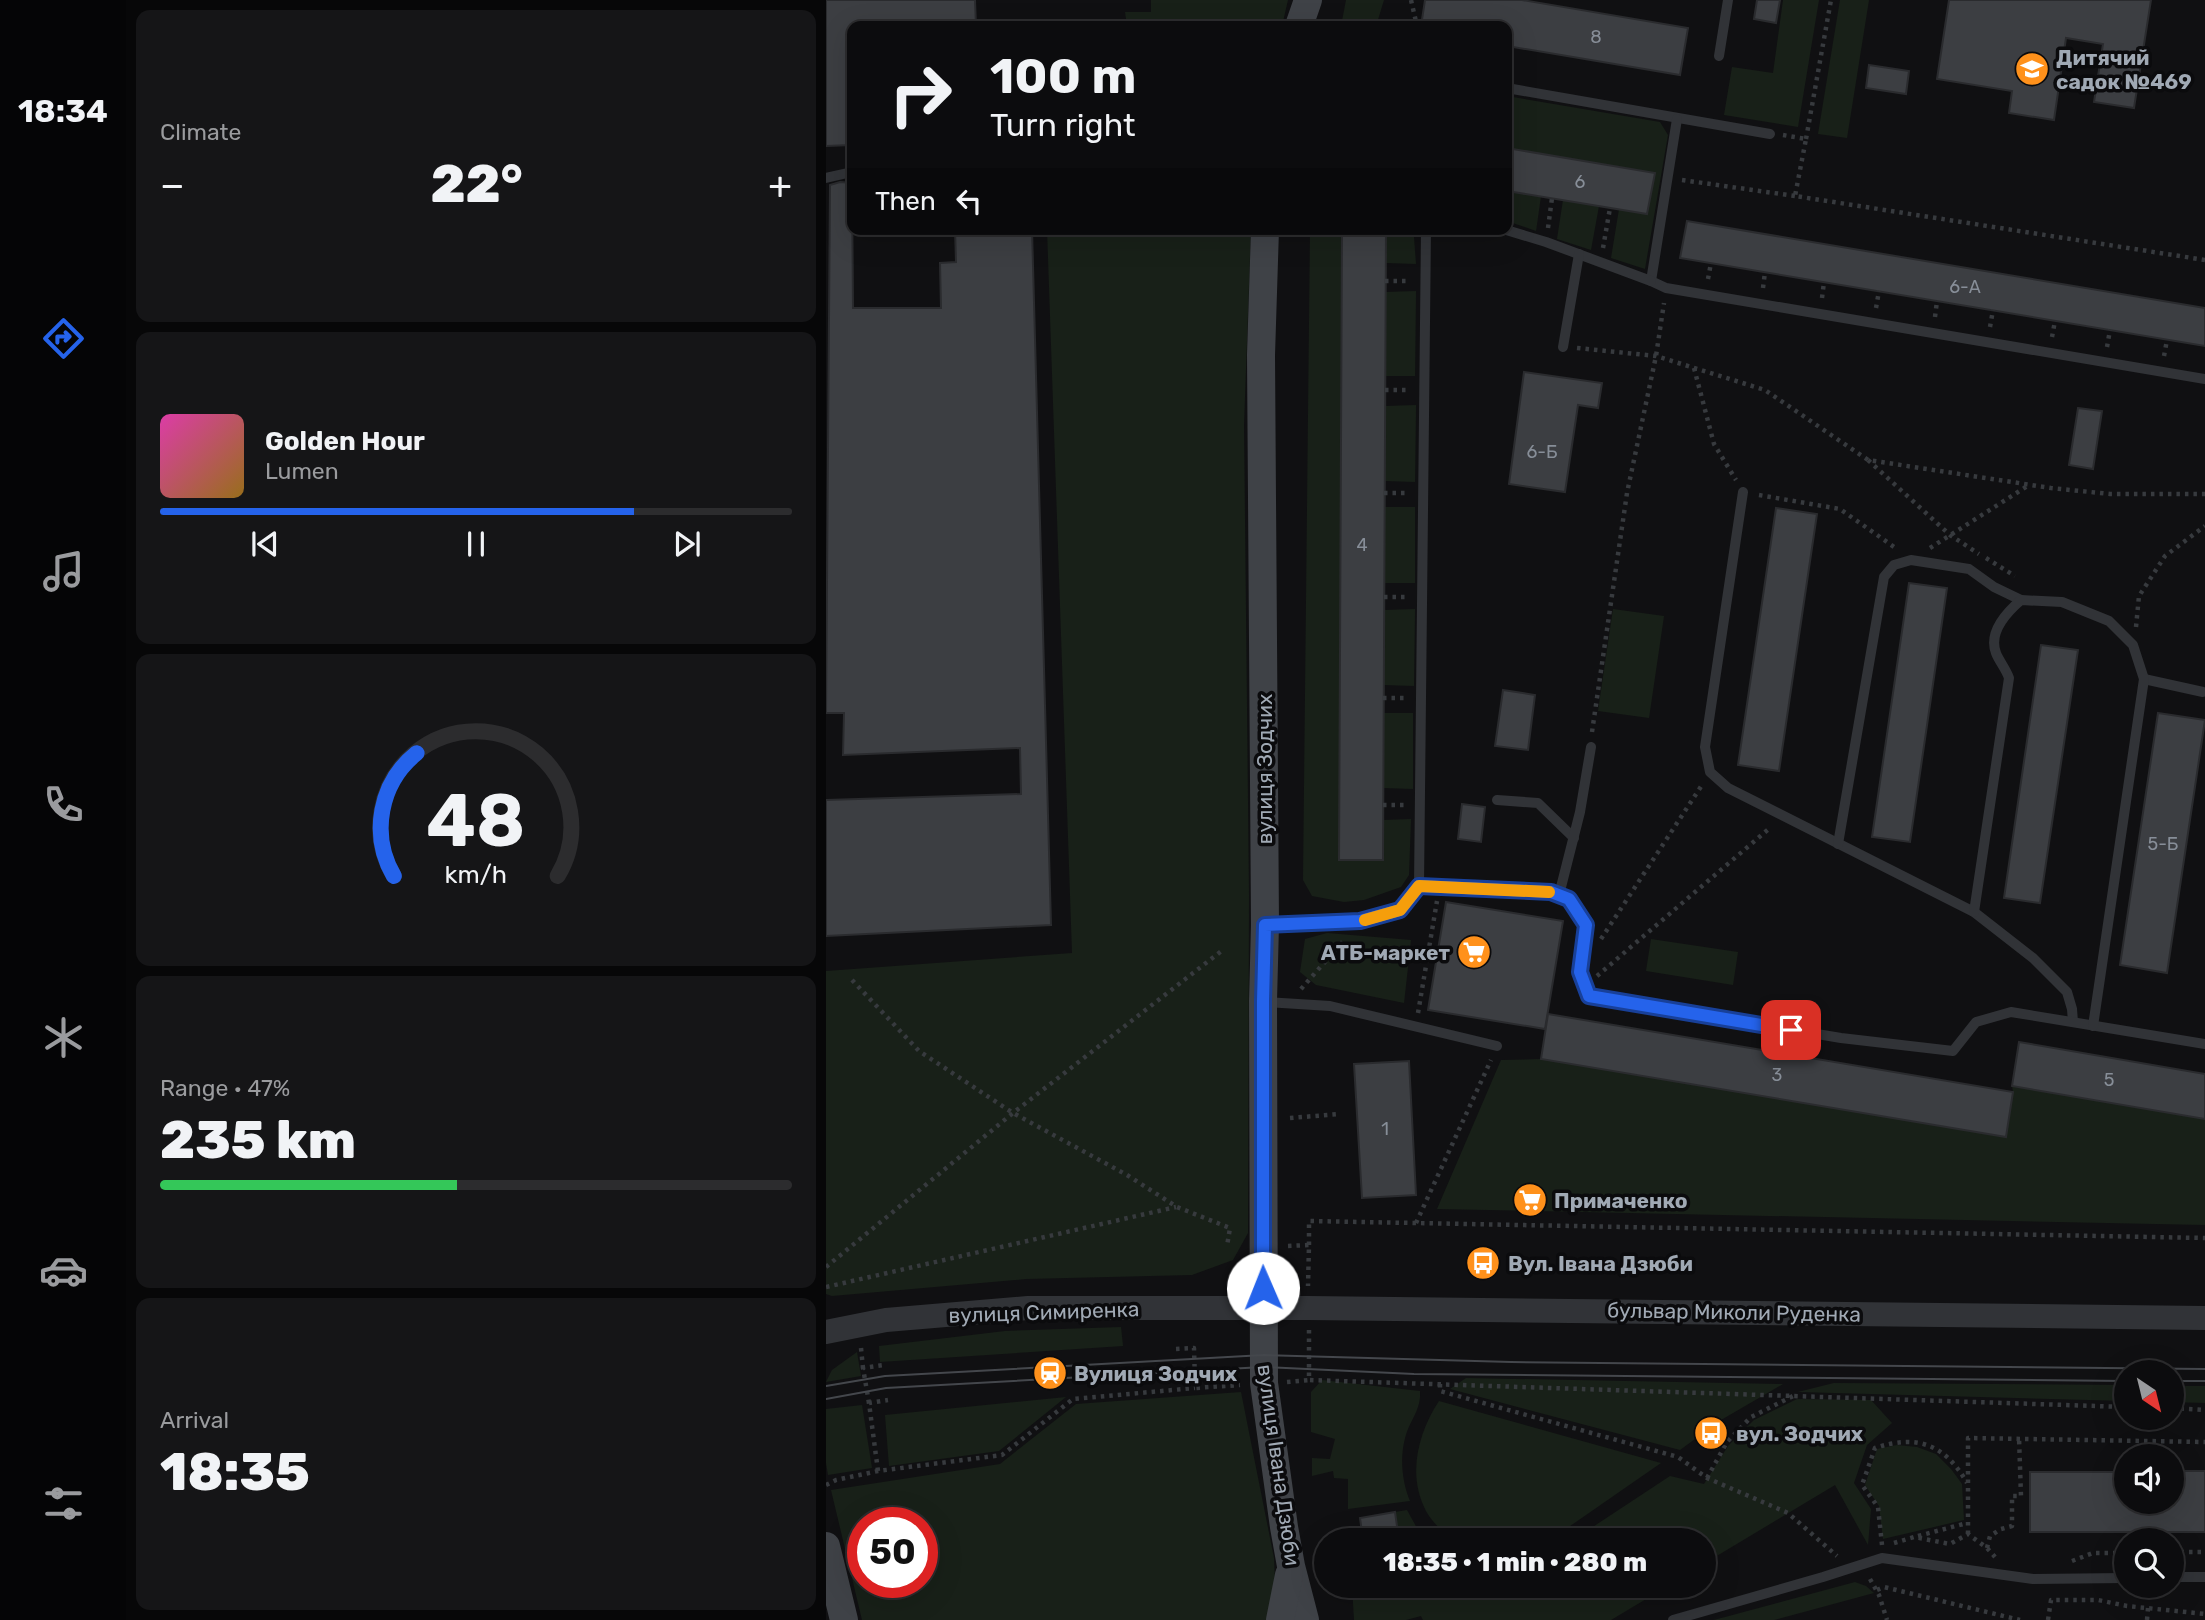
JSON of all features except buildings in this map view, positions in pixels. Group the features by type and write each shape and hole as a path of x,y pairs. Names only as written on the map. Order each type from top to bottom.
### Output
{"main road":[{"path":"1301,21 1308,0"},
{"name":"вулиця Зодчих","path":"1264,1309 1263,1247 1276,1002 1265,925 1261,355 1265,235"},
{"name":"вулиця Івана Дзюби","path":"1264,1309 1264,1383 1291,1566 1306,1620"},
{"path":"826,1546 844,1620"},
{"path":"1280,1620 1291,1566"}],"street":[{"name":"вулиця Симиренка","path":"826,1332 886,1320 1028,1308 1264,1309"},
{"name":"бульвар Миколи Руденка","path":"1264,1309 2205,1318"}],"lane":[{"path":"1718,56 1728,0"},
{"path":"1512,89 1770,134"},
{"path":"1651,281 1676,118"},
{"path":"826,178 847,173"},
{"path":"1512,232 1601,262 1666,288 2205,379"},
{"path":"1265,925 1360,921 1400,910 1419,886 1426,235"},
{"path":"1563,346 1579,254"},
{"path":"1743,492 1705,747 1710,772 1728,788 1974,912 2033,958 2067,992 2073,1022"},
{"path":"1838,844 1884,578 1894,565 1911,560 1969,569 1994,587 2021,600 2062,602 2109,621 2133,645 2144,679 2093,1026"},
{"path":"1974,912 2009,678 2004,664 1995,652 1996,631 2004,614 2021,600"},
{"path":"2144,679 2203,692"},
{"path":"1559,895 1574,838 1591,747"},
{"path":"1497,800 1538,803 1574,838"},
{"path":"1419,886 1551,892 1569,899 1586,925 1580,972 1589,996 1841,1038 1953,1051 1976,1023 2011,1012 2205,1044"},
{"path":"1276,1002 1330,1006 1497,1046"},
{"path":"1673,1620 1882,1558 2033,1579 2114,1578"},
{"path":"2184,1577 2205,1577"}],"path":[{"path":"1411,0 1416,21"},
{"path":"1796,196 1831,0"},
{"path":"1770,134 1806,139"},
{"path":"1667,178 2205,260"},
{"path":"1546,242 1552,198"},
{"path":"1601,262 1610,208"},
{"path":"1385,281 1425,281"},
{"path":"1591,747 1593,713 1627,494 1656,356 1666,288"},
{"path":"1563,346 1656,356 1765,390 1868,460 1950,535 2021,579"},
{"path":"1694,368 1714,444 1743,492 1840,509 1911,560 2030,485"},
{"path":"1385,390 1424,390"},
{"path":"1868,460 2110,495 2205,494"},
{"path":"1384,493 1423,493"},
{"path":"2133,645 2139,596 2165,556 2205,526"},
{"path":"1580,972 1710,772"},
{"path":"1585,985 1783,816"},
{"path":"1415,1027 1439,887"},
{"path":"1276,1002 1360,921"},
{"path":"826,1267 1013,1113 1224,949"},
{"path":"852,980 919,1051 1013,1113 1127,1175 1177,1207 1230,1228 1227,1246"},
{"path":"1416,1223 1497,1046"},
{"path":"1290,1118 1340,1114"},
{"path":"826,1287 1177,1207"},
{"path":"1308,1308 1309,1221 2205,1238"},
{"path":"1263,1247 1309,1245"},
{"path":"1176,1349 1194,1348 1195,1388"},
{"path":"1309,1348 1309,1380 2114,1407"},
{"path":"878,1471 863,1368 884,1365"},
{"path":"1178,1382 1195,1381"},
{"path":"826,1485 835,1480 878,1471 1002,1455 1073,1399 1264,1383"},
{"path":"1440,1384 1440,1391 1678,1457 1707,1478 1788,1513 1843,1561 1871,1580 1887,1620"},
{"path":"1707,1478 1727,1442 1751,1417 1796,1395"},
{"path":"869,1403 888,1400"},
{"path":"2184,1409 2205,1410"},
{"path":"1987,1548 1990,1536 2012,1526 2012,1496 2021,1496 2019,1437"},
{"path":"1968,1534 1968,1438 2205,1442"},
{"path":"1882,1546 1878,1507 1862,1485 1875,1448 1896,1441 1937,1448 1958,1468 1968,1485"},
{"path":"1872,1552 1882,1546 1968,1523"},
{"path":"1968,1534 1994,1556 2005,1560"},
{"path":"1914,1537 1950,1544 1968,1534"},
{"path":"2184,1552 2205,1552"},
{"path":"2060,1565 2094,1553 2114,1553"},
{"path":"1877,1590 1884,1587 2020,1620"},
{"path":"2049,1620 2051,1600 2098,1600 2205,1614"},
{"path":"2147,1620 2148,1608"}],"shaded area":[{"path":"1151,0 1288,0 1283,21 1126,21 1125,12 1151,12"},
{"path":"1346,0 1384,0 1378,21 1342,21"},
{"path":"1783,0 1819,0 1798,127 1724,115 1732,67 1773,73"},
{"path":"1840,0 1869,0 1847,138 1818,134"},
{"path":"1512,97 1660,122 1668,135 1645,269 1611,258 1619,209 1647,214 1654,173 1512,149"},
{"path":"1512,192 1541,196 1536,231 1512,223"},
{"path":"1563,200 1599,206 1591,250 1557,239"},
{"path":"1047,235 1251,235 1244,425 1249,895 1248,1233 1233,1260 1192,1275 1026,1279 832,1296 826,1294 826,971 1072,953"},
{"path":"1310,235 1342,235 1339,860 1382,860 1383,820 1411,819 1409,875 1401,887 1364,900 1344,902 1312,896 1303,880"},
{"path":"1386,235 1413,235 1416,264 1386,263"},
{"path":"1416,291 1415,376 1385,376 1385,292"},
{"path":"1416,405 1415,482 1385,481 1385,406"},
{"path":"1384,507 1415,507 1415,583 1384,583"},
{"path":"1415,609 1414,686 1383,685 1384,610"},
{"path":"1613,609 1664,616 1649,718 1598,711"},
{"path":"1383,713 1413,713 1413,789 1383,788"},
{"path":"1327,933 1411,940 1404,1003 1316,985 1300,972 1305,939"},
{"path":"1651,939 1738,952 1733,985 1646,971"},
{"path":"1541,1059 2006,1136 2012,1086 2205,1119 2205,1225 1437,1209 1501,1060"},
{"path":"1121,1327 1123,1346 880,1362 879,1346 1005,1331"},
{"path":"857,1352 861,1376 826,1382 832,1370"},
{"path":"1466,1378 1783,1384 1721,1420 1680,1450 1450,1389"},
{"path":"1322,1380 1420,1391 1402,1456 1403,1475 1410,1501 1348,1509 1348,1479 1334,1478 1333,1471 1312,1476 1312,1458 1330,1459 1335,1439 1311,1432 1311,1392"},
{"path":"1834,1383 2114,1385 2114,1401 1798,1392"},
{"path":"2184,1386 2205,1386 2205,1403 2184,1402"},
{"path":"1241,1392 1274,1558 1276,1606 1268,1620 862,1620 857,1598 938,1598 938,1507 847,1507 847,1557 831,1490 1000,1464 1076,1404"},
{"path":"1066,1397 999,1451 889,1466 885,1415"},
{"path":"1797,1399 1871,1400 1892,1423 1867,1445 1854,1483 1871,1509 1868,1545 1835,1485 1716,1556 1716,1528 1591,1528 1670,1476 1704,1484 1728,1446 1754,1420"},
{"path":"1439,1401 1661,1463 1567,1528 1439,1528 1428,1515 1420,1497 1416,1469 1421,1440"},
{"path":"862,1405 872,1468 828,1475 826,1409"},
{"path":"1897,1445 1917,1447 1936,1454 1951,1469 1962,1484 1964,1520 1883,1539 1879,1506 1865,1485 1877,1449"},
{"path":"1407,1510 1417,1528 1397,1528 1395,1512"},
{"path":"1855,1582 1874,1593 1774,1620 1714,1620"},
{"path":"1353,1598 1648,1598 1611,1620 1423,1620 1421,1616 1406,1620 1354,1620"}],"tram line":[{"path":"826,1386 885,1376 1264,1355 1511,1362 2205,1369"},
{"path":"826,1399 886,1388 1263,1367 1414,1374 2114,1381"},
{"path":"2184,1381 2205,1381"}],"slow traffic":[{"path":"1365,920 1400,910 1419,886 1549,892"}],"place":[{"name":"Дитячий садок №469","path":"2032,69"},
{"name":"АТБ-маркет","path":"1474,952"},
{"name":"Примаченко","path":"1530,1200"},
{"name":"Вул. Івана Дзюби","path":"1483,1263"},
{"name":"Вулиця Зодчих","path":"1050,1373"},
{"name":"вул. Зодчих","path":"1711,1433"}],"route":[{"path":"1263,1288 1265,925 1360,921 1400,910 1419,886 1551,892 1569,899 1586,925 1580,972 1589,996 1791,1030"}]}
